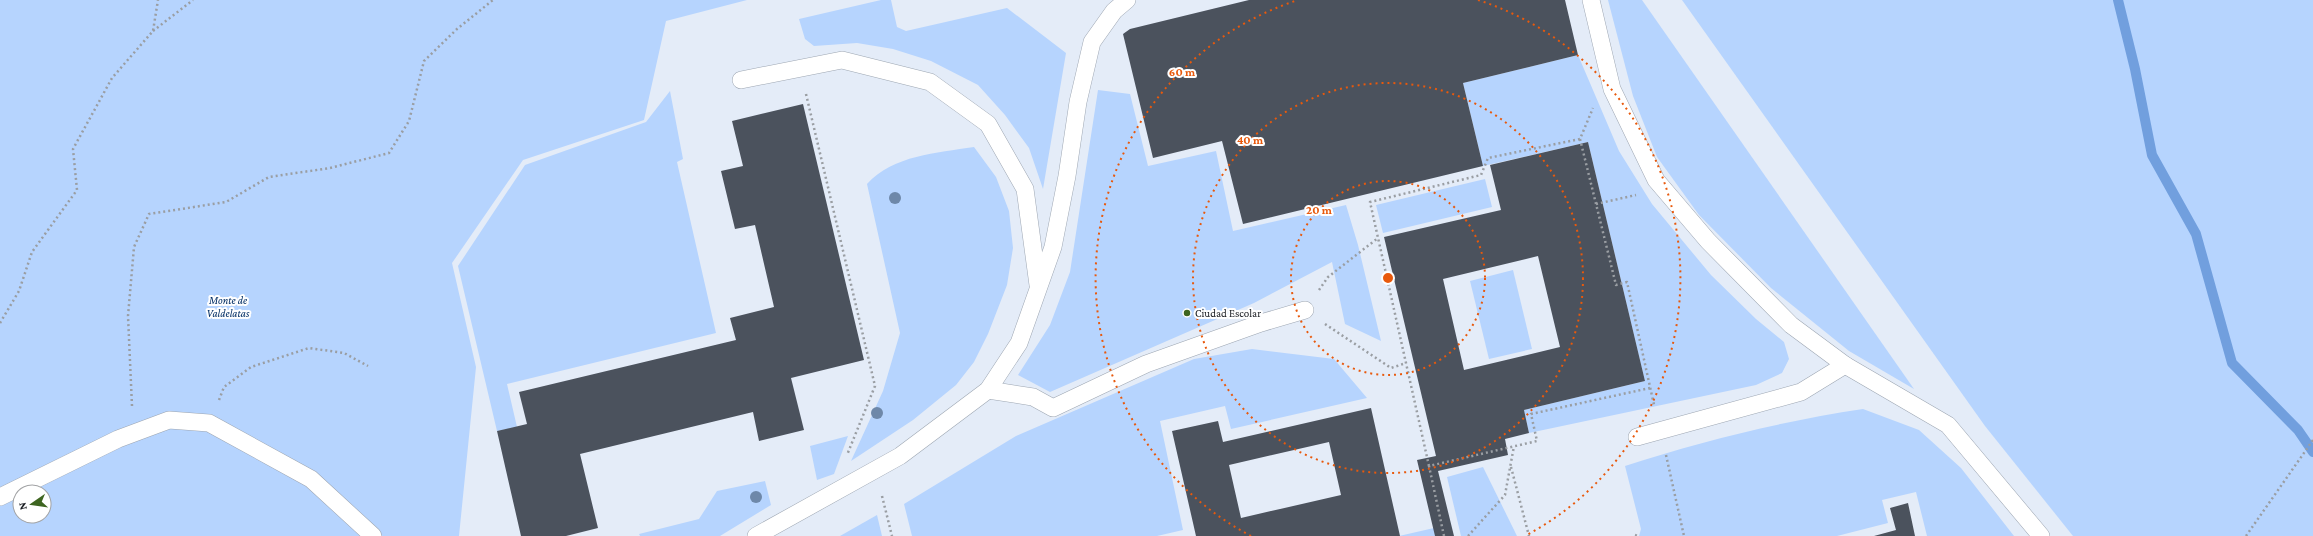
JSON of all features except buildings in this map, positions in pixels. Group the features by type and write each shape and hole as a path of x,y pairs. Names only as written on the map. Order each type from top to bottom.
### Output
{"lane":[{"path":"756,536 900,456 988,390 1019,343 1053,247 1067,176 1078,102 1092,42 1114,11 1127,0"},
{"path":"1591,0 1612,89 1656,180 1708,241 1791,325 1845,365 1948,425 2041,536"},
{"path":"741,80 842,60 930,82 988,124 1025,189 1038,289"},
{"path":"988,390 1033,397 1053,408 1146,364 1261,323 1305,310"},
{"path":"1637,437 1801,392 1845,365"},
{"path":"0,498 133,432 169,420 209,423 311,479 373,536"}],"path":[{"path":"153,31 158,0"},
{"path":"0,324 20,291 32,252 77,190 73,149 112,78 153,31 193,0"},
{"path":"133,432 128,316 134,247 150,214 226,202 269,177 330,168 389,153 409,121 424,61 457,30 493,0"},
{"path":"805,92 875,386 840,473 838,490"},
{"path":"1594,105 1580,139 1616,285 1627,282 1684,536"},
{"path":"1444,536 1370,202 1481,175 1488,158 1580,139"},
{"path":"1596,204 1638,195"},
{"path":"1378,238 1328,277 1305,310 1391,368 1406,363"},
{"path":"209,423 224,387 251,367 309,348 344,353 368,366"},
{"path":"1429,466 1537,441 1531,414 1650,388"},
{"path":"2246,536 2313,440"},
{"path":"1468,536 1505,495 1514,446"},
{"path":"1510,464 1528,536"},
{"path":"876,469 892,536"}],"shaded area":[{"name":"Ciudad Escolar","path":"735,0 1692,0 2086,536 453,536 444,259 520,157 663,18"}],"green space":[{"name":"Monte de Valdelatas","path":"0,0 747,0 666,21 644,120 523,160 452,263 476,367 459,536 0,536"},
{"path":"881,0 891,0 897,27 906,31 1007,8 1066,53 1043,189 1029,148 1005,115 978,85 931,61 893,49 857,43 814,46 805,39 799,19"},
{"path":"1608,0 1642,0 1914,389 1849,351 1771,288 1699,215 1657,157 1633,96"},
{"path":"1682,0 2313,0 2313,536 2073,536 1985,426"},
{"path":"1578,55 1619,151 1652,204 1711,275 1756,319 1784,342 1789,359 1782,373 1756,385 1529,433 1524,410 1645,381 1588,142 1483,166 1463,83"},
{"path":"1098,90 1130,94 1148,166 1216,151 1233,231 1346,205 1358,245 1381,341 1345,324 1332,262 1254,303 1050,392 1018,375 1050,325 1070,272"},
{"path":"670,91 683,159 677,162 716,333 507,384 517,427 497,431 458,266 525,165 646,122"},
{"path":"974,147 996,177 1009,211 1013,248 1007,285 988,334 974,362 956,385 913,420 851,461 883,391 900,333 867,184 878,174 903,161 931,154"},
{"path":"1485,179 1492,207 1383,233 1376,205"},
{"path":"1513,270 1532,349 1489,359 1470,281"},
{"path":"1252,349 1334,359 1367,398 1231,429 1225,406 1160,421 1183,530 1157,536 912,536 904,504 1016,436 1194,359"},
{"path":"1863,409 1919,430 1961,468 2014,536 1927,536 1916,492 1882,500 1888,523 1837,536 1639,536 1641,529 1625,466 1713,440 1803,419"},
{"path":"848,436 834,474 817,480 810,446"},
{"path":"1483,467 1517,536 1461,536 1447,477"},
{"path":"765,481 771,505 720,536 640,536 639,534 699,519 717,491"},
{"path":"877,515 882,536 840,536"},
{"path":"1434,528 1435,536 1399,536"}],"waterway":[{"path":"2118,0 2135,69 2152,155 2196,234 2232,363 2298,430 2313,452"}],"place":[{"name":"Ciudad Escolar","path":"1187,313"}]}
